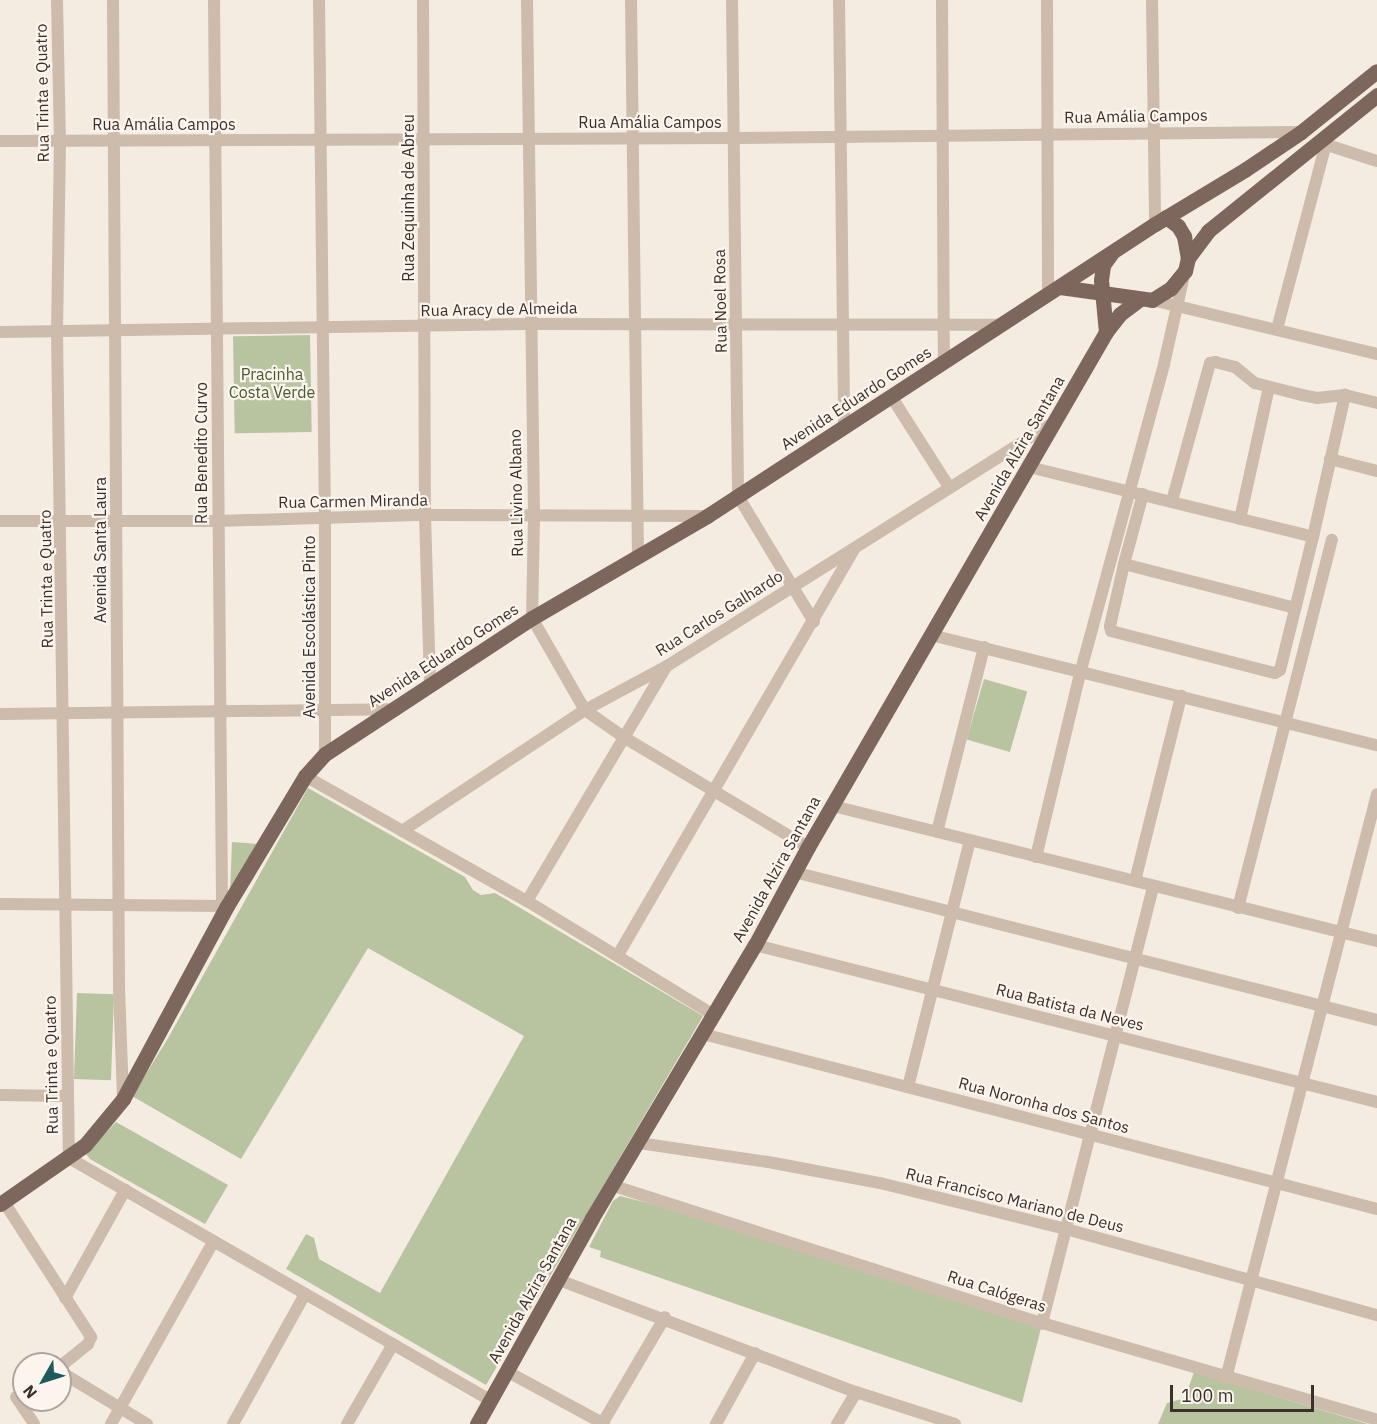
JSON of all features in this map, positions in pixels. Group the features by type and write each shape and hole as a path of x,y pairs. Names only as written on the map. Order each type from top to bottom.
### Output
{"main road":[{"path":"1106,332 1102,265 1111,253 1301,132 1377,71"},
{"path":"1054,290 1146,299 1171,288 1208,231 1321,144 1377,95"},
{"path":"1161,221 1178,226 1184,236 1186,264"},
{"name":"Avenida Eduardo Gomes","path":"2,1203 69,1158 100,1130 123,1099 225,906 305,776 325,754 532,618 707,516 1111,253"},
{"name":"Avenida Alzira Santana","path":"477,1424 508,1372 610,1185 639,1143 755,945 808,847 1106,332 1126,308 1146,299"}],"street":[{"name":"Rua Trinta e Quatro","path":"57,0 60,141 57,333 62,521 66,1095 69,1158"},
{"name":"Avenida Santa Laura","path":"112,0 119,988 123,1099"},
{"name":"Rua Benedito Curvo","path":"214,0 218,140 220,710 225,906"},
{"name":"Avenida Escolástica Pinto","path":"319,0 321,328 325,517 325,754"},
{"name":"Rua Zequinha de Abreu","path":"423,0 425,515 430,684"},
{"name":"Rua Livino Albano","path":"527,0 527,139 534,517 532,618"},
{"path":"631,0 633,325 638,557"},
{"name":"Rua Noel Rosa","path":"732,0 738,496"},
{"path":"839,0 844,427"},
{"path":"942,0 944,361"},
{"path":"1047,0 1047,134 1054,290"},
{"path":"1152,0 1155,201 1161,221"},
{"name":"Rua Amália Campos","path":"0,141 633,139 841,135 1301,132"},
{"path":"1277,329 1321,144 1377,161"},
{"path":"1036,857 1081,670 1178,306 1186,264"},
{"path":"1146,299 1377,354"},
{"name":"Rua Aracy de Almeida","path":"0,332 217,331 530,324 737,323 842,327 999,325"},
{"path":"1172,501 1210,363 1236,367 1249,381 1310,397 1345,396 1377,403"},
{"path":"1240,519 1269,387"},
{"path":"891,396 949,488"},
{"path":"1143,494 1124,564 1110,626 1111,632 1270,674 1280,670 1345,396"},
{"name":"Rua Carlos Galhardo","path":"402,831 585,710 667,666 1053,423"},
{"path":"1330,459 1377,471"},
{"path":"1029,467 1128,489 1313,537"},
{"path":"738,496 814,622"},
{"name":"Rua Carmen Miranda","path":"0,521 116,522 425,515 638,518 707,516"},
{"path":"1238,908 1332,540"},
{"path":"618,955 716,791 856,546"},
{"path":"1124,564 1295,608"},
{"path":"532,618 585,710 625,738 808,847"},
{"path":"931,635 1081,670 1377,745"},
{"path":"937,832 984,647"},
{"path":"527,901 667,666"},
{"path":"1134,881 1181,696"},
{"path":"0,714 392,709"},
{"path":"305,776 527,901 714,1015"},
{"path":"1226,1378 1377,794"},
{"path":"833,806 1377,941"},
{"path":"908,1087 970,841"},
{"path":"794,872 1377,1020"},
{"path":"1042,1323 1153,886"},
{"path":"0,904 225,906"},
{"name":"Rua Batista da Neves","path":"755,945 1377,1102"},
{"name":"Rua Noronha dos Santos","path":"703,1034 1377,1209"},
{"path":"0,1095 66,1095"},
{"name":"Rua Francisco Mariano de Deus","path":"639,1143 774,1162 880,1183 1066,1229 1377,1315"},
{"path":"69,1158 491,1401"},
{"name":"Rua Calógeras","path":"610,1185 1042,1323 1377,1420"},
{"path":"65,1298 125,1190"},
{"path":"2,1203 91,1337 88,1344 62,1365 64,1374 147,1424"},
{"path":"111,1424 213,1242"},
{"path":"559,1280 665,1317 856,1392 952,1423"},
{"path":"233,1424 305,1294"},
{"path":"508,1372 603,1424 665,1317"},
{"path":"347,1424 393,1344"},
{"path":"716,1424 755,1353"},
{"path":"837,1424 856,1392"}],"green space":[{"name":"Pracinha Costa Verde","path":"310,335 312,432 235,433 233,336"},
{"path":"984,679 1027,691 1010,752 967,740"},
{"path":"308,788 465,877 473,890 481,895 495,893 703,1016 486,1385 286,1269 306,1234 314,1238 319,1259 380,1293 524,1036 368,948 241,1159 132,1096 167,1040"},
{"path":"232,842 258,844 230,895"},
{"path":"77,993 114,994 111,1080 74,1079"},
{"path":"116,1122 228,1185 205,1224 90,1159 86,1154"},
{"path":"620,1196 656,1205 1041,1328 1022,1403 600,1257 601,1251 589,1247 613,1201"},
{"path":"1194,1372 1368,1424 1158,1424 1167,1403 1185,1398"}]}
